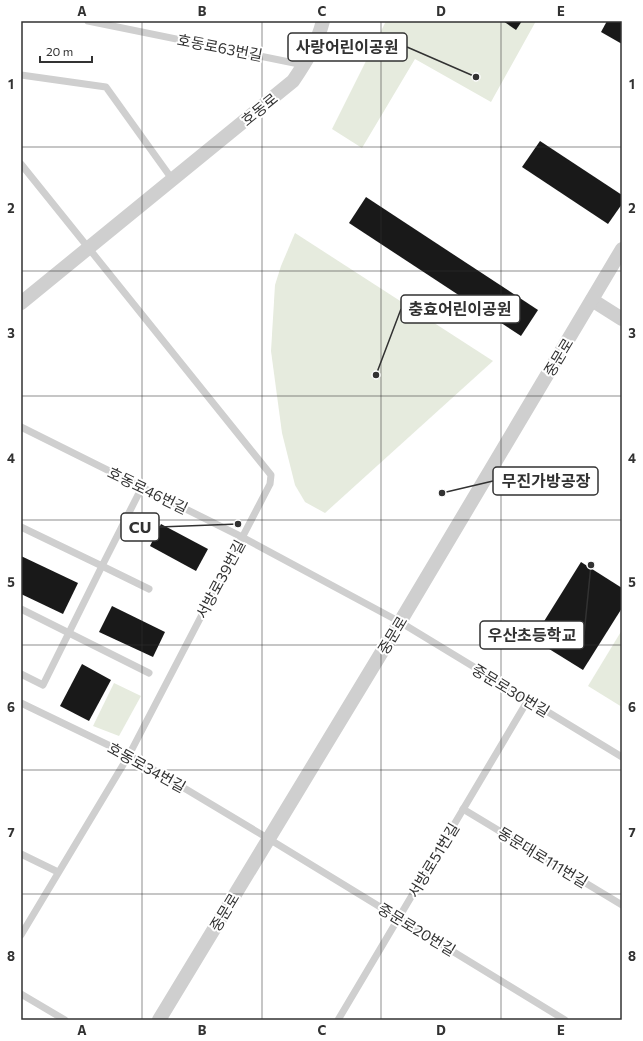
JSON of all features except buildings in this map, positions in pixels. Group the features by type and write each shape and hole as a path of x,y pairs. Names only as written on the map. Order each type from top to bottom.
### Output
{"street":[{"name":"호동로","path":"21,303 276,96 292,81 304,65 316,44 323,21"},
{"name":"중문로","path":"159,1020 400,622 622,249"},
{"path":"592,300 622,319"}],"lane":[{"name":"호동로63번길","path":"88,21 304,65"},
{"path":"21,75 106,87 172,179"},
{"path":"21,164 89,249"},
{"name":"서방로39번길","path":"21,935 129,755 270,484 271,475 89,249"},
{"name":"호동로46번길","path":"21,427 242,537 400,622"},
{"path":"21,674 43,685 70,634 142,487"},
{"path":"21,528 149,589"},
{"path":"21,609 149,673"},
{"name":"중문로30번길","path":"400,622 622,757"},
{"name":"서방로51번길","path":"338,1020 528,700"},
{"name":"호동로34번길","path":"21,703 129,755 269,838"},
{"name":"동문대로111번길","path":"463,809 622,905"},
{"name":"중문로20번길","path":"269,838 565,1020"},
{"path":"21,854 58,872"},
{"path":"21,994 64,1020"}],"shaded area":[{"path":"386,21 536,21 491,102 415,59 362,148 332,129"},
{"path":"295,233 493,361 325,513 305,502 295,485 282,433 271,351 275,285 281,266"},
{"path":"622,630 622,707 588,686"},
{"path":"114,683 141,696 119,736 93,726"}],"place":[{"name":"사랑어린이공원","path":"476,77"},
{"name":"충효어린이공원","path":"376,375"},
{"name":"무진가방공장","path":"442,493"},
{"name":"CU","path":"238,524"},
{"name":"우산초등학교","path":"591,565"}]}
